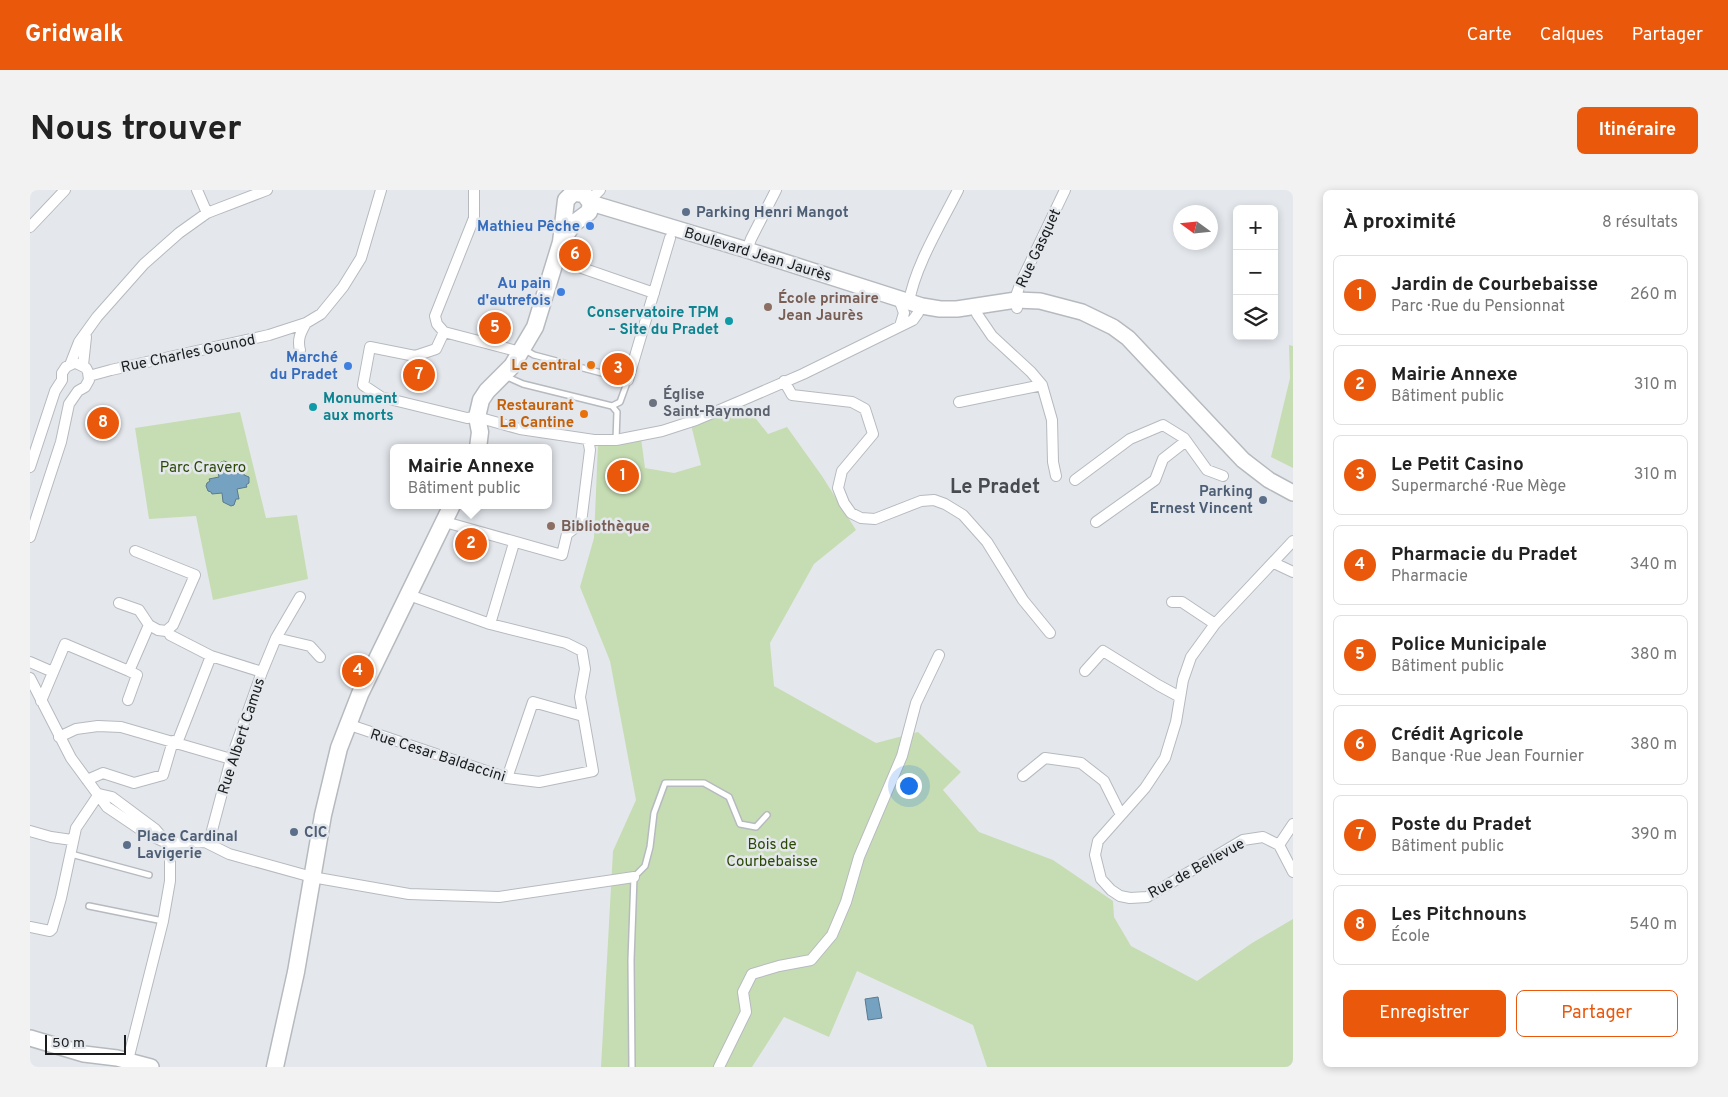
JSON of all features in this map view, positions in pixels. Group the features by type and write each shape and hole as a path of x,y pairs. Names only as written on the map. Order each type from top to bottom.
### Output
{"main road":[{"path":"478,444 480,432 477,417 481,400 515,361 535,327 561,242 570,198 576,193 584,194 590,205"},
{"path":"570,198 570,215 578,218 590,205"},
{"path":"561,242 573,224 590,205"},
{"path":"275,1067 296,972 330,782 347,724 450,509"}],"street":[{"path":"30,227 65,190"},
{"path":"197,190 207,213"},
{"path":"78,391 70,390 66,387 62,380 62,373 70,364 79,342 88,328 144,264 179,233 207,213 267,190"},
{"name":"Rue Charles Gounod","path":"89,376 270,335 306,323 321,314 343,287 361,258 381,190"},
{"path":"474,190 474,218 435,316 436,324 444,332 513,350 515,361"},
{"path":"747,250 776,190"},
{"path":"900,326 911,289 958,190"},
{"name":"Rue Gasquet","path":"1016,304 1021,282 1065,190"},
{"name":"Boulevard Jean Jaurès","path":"590,205 747,250 907,306"},
{"name":"Boulevard Jean Jaurès","path":"590,205 670,238 907,306 976,310 1016,304 1063,308 1082,312 1098,319 1128,338 1243,460 1269,480 1293,493"},
{"path":"628,380 670,238"},
{"path":"556,259 654,293"},
{"path":"444,332 436,349 415,356 370,347 363,385 381,397 467,418 477,417 520,429 591,443 662,431 696,420 743,400 913,320 907,306"},
{"path":"976,310 992,336 1042,385 1052,420 1053,462 1056,476"},
{"path":"287,329 298,349 300,336 306,323"},
{"path":"82,365 88,328"},
{"path":"30,537 61,442 68,404 78,391 87,384 89,376 82,365 70,364"},
{"path":"30,467 55,391 62,380"},
{"path":"784,382 792,395 852,402 865,409 873,434 842,471 838,488 844,503 851,513 861,518 875,519 921,501 934,500 963,515 987,542 1023,600 1050,633"},
{"path":"959,402 1042,385"},
{"path":"1075,480 1130,439 1163,424 1184,438 1207,470 1223,476"},
{"path":"1096,522 1155,480 1163,459 1186,441"},
{"path":"445,522 562,555 567,534 580,523 591,443"},
{"name":"Rue de Bellevue","path":"1279,845 1263,837 1243,840 1147,897 1130,898 1120,896 1111,890 1101,879 1095,855 1098,841 1145,788 1165,758 1176,722 1183,680 1191,657 1215,624 1293,541"},
{"path":"490,624 514,543"},
{"path":"135,551 195,574 168,633"},
{"path":"1274,563 1293,572"},
{"path":"409,595 490,624 566,643 582,651 585,669 580,697 583,716 534,702 507,778"},
{"name":"Rue Albert Camus","path":"205,842 210,838 231,759 262,672 276,638 300,597"},
{"path":"1172,602 1182,602 1215,624"},
{"path":"119,603 139,610 149,624 158,630 168,633 211,656 262,672"},
{"path":"129,672 149,624"},
{"path":"276,638 310,646 320,657"},
{"path":"41,701 65,644 137,675 128,700"},
{"path":"1084,672 1103,651 1180,697"},
{"path":"719,1067 746,1012 743,992 752,974 778,966 811,960 832,935 846,902 859,857 902,756 916,703 939,655"},
{"path":"87,780 103,773 134,783 163,775 211,656"},
{"path":"30,662 53,672"},
{"path":"30,678 59,737 87,780 99,794 112,798 155,828 167,843 170,851 171,868 164,921 128,1060"},
{"name":"Rue Cesar Baldaccini","path":"347,724 507,778 539,782 593,771 583,716"},
{"path":"59,737 76,729 98,726 121,727 231,759"},
{"path":"1023,776 1045,758 1082,763 1104,781 1121,815"},
{"path":"30,927 45,931 52,929 76,828 99,794"},
{"path":"1293,824 1279,845 1293,872"},
{"path":"30,831 72,840"},
{"path":"167,843 205,842 229,854 312,877 409,894 499,897 634,877"},
{"path":"30,1038 84,1054 128,1060 151,1067"}],"lane":[{"path":"612,406 620,402 628,380 534,355 515,361 523,384 612,406 617,412 616,440"},
{"path":"632,1067 631,960 634,877 645,866 650,847 654,812 665,783 704,783 729,797 740,824 756,827 767,815"},
{"path":"71,854 149,875"},
{"path":"89,906 164,921"}],"green space":[{"path":"1289,345 1293,346 1293,468 1271,457 1290,378"},
{"name":"Bois de Courbebaisse","path":"746,406 768,434 787,427 822,476 856,530 814,564 770,643 774,686 876,743 918,732 961,772 943,790 979,832 1053,860 1113,901 1114,917 1131,946 1197,981 1252,943 1293,919 1293,1067 987,1067 973,1025 857,971 829,1037 784,1017 752,1067 601,1067 613,851 636,800 610,661 580,587 594,538 598,444 641,438 645,468 674,473 701,465 691,425"},
{"name":"Parc Cravero","path":"240,412 266,518 297,515 308,579 213,600 196,516 149,519 135,428"}],"water":[{"path":"224,461 232,464 234,474 244,472 244,475 249,477 247,487 237,489 239,499 236,499 234,505 231,506 223,502 222,493 212,494 206,486 210,481 209,479 219,477 217,468"},
{"path":"878,997 882,1018 868,1020 865,999"}],"place":[{"name":"Parking Henri Mangot","path":"686,212"},
{"name":"Mathieu Pêche","path":"590,226"},
{"name":"Crédit Agricole","path":"575,255"},
{"name":"Au pain d'autrefois","path":"561,292"},
{"name":"École primaire Jean Jaurès","path":"768,307"},
{"name":"Conservatoire TPM – Site du Pradet","path":"729,321"},
{"name":"Police Municipale","path":"495,328"},
{"name":"Le central","path":"591,365"},
{"name":"Marché du Pradet","path":"348,366"},
{"name":"Le Petit Casino","path":"618,369"},
{"name":"Poste du Pradet","path":"419,375"},
{"name":"Église Saint-Raymond","path":"653,403"},
{"name":"Monument aux morts","path":"313,407"},
{"name":"Restaurant La Cantine","path":"584,414"},
{"name":"Les Pitchnouns","path":"103,423"},
{"name":"Jardin de Courbebaisse","path":"623,476"},
{"name":"Parking Ernest Vincent","path":"1263,500"},
{"name":"Bibliothèque","path":"551,526"},
{"name":"Mairie Annexe","path":"471,544"},
{"name":"Pharmacie du Pradet","path":"358,671"},
{"name":"CIC","path":"294,832"},
{"name":"Place Cardinal Lavigerie","path":"127,845"}],"district":[{"name":"Le Pradet","path":"995,486"}]}
